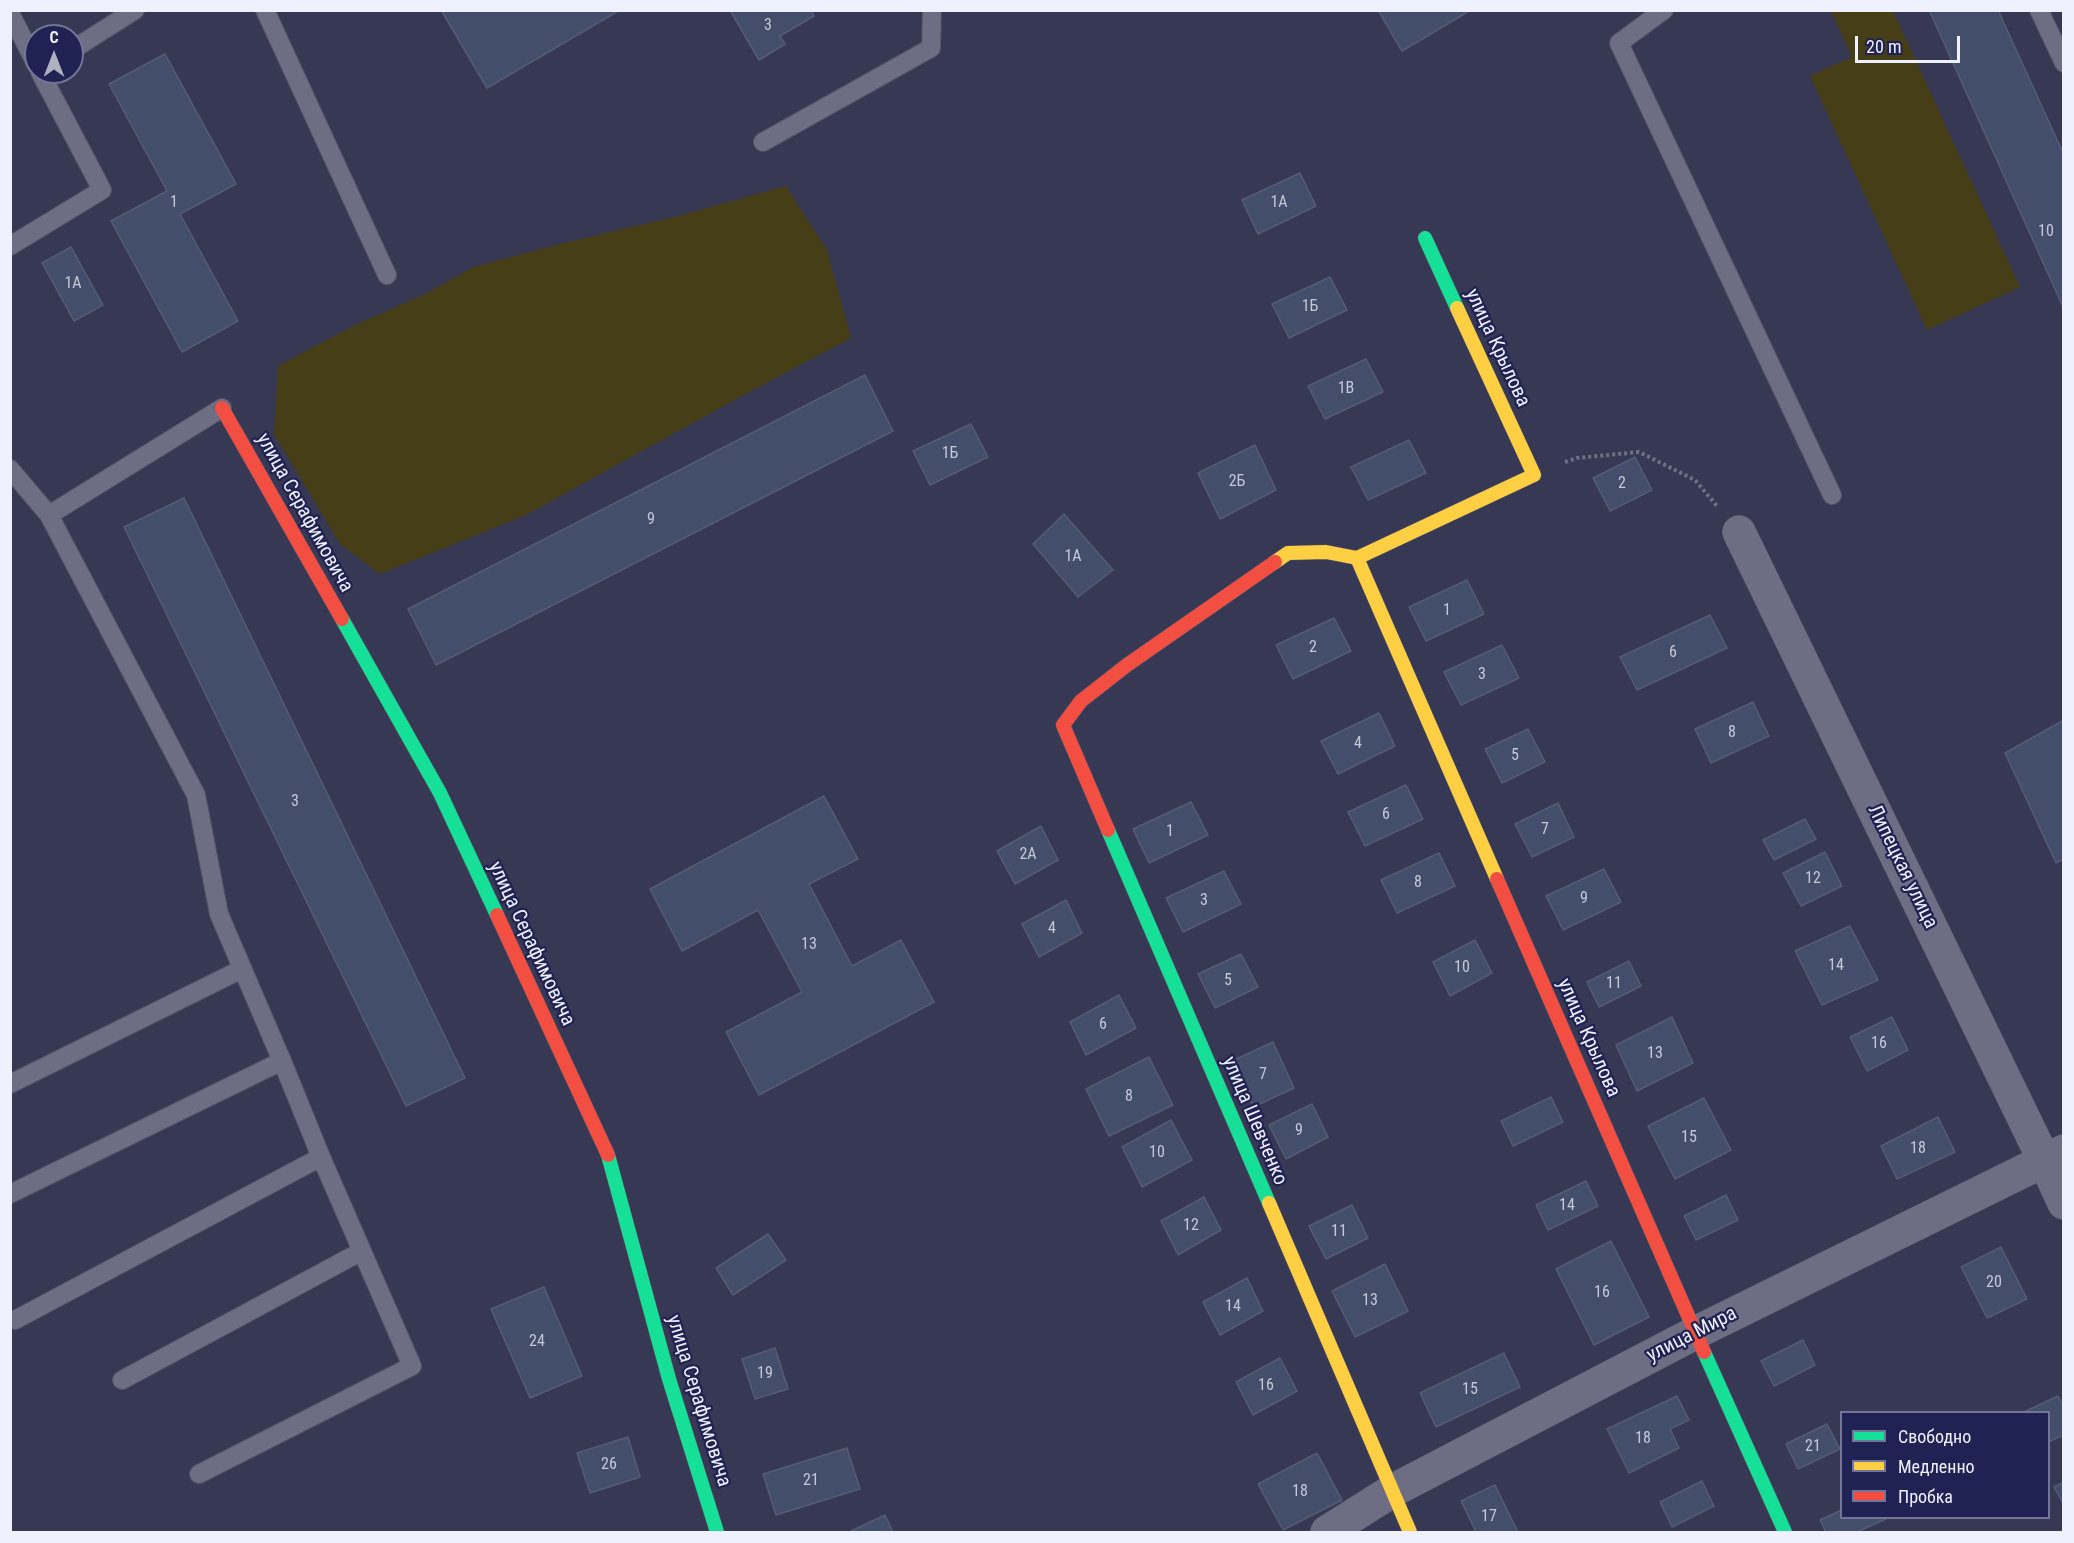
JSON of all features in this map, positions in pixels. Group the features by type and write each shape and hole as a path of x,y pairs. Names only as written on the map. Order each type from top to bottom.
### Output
{"street":[{"name":"улица Крылова","path":"1425,238 1534,475"},
{"name":"улица Серафимовича","path":"222,408 440,793 608,1154 669,1379 717,1533"},
{"path":"1358,558 1534,475"},
{"name":"Липецкая улица","path":"1739,532 2054,1156 2064,1203"},
{"name":"улица Шевченко","path":"1358,558 1326,552 1287,553 1127,665 1081,701 1063,725 1410,1533"},
{"name":"улица Крылова","path":"1358,558 1695,1333 1785,1533"},
{"name":"улица Мира","path":"1327,1533 1392,1491 1695,1333 2054,1156"}],"lane":[{"path":"84,42 135,10"},
{"path":"265,10 387,275"},
{"path":"763,142 931,48 932,10"},
{"path":"1664,10 1619,43 1832,495"},
{"path":"2039,10 2064,63"},
{"path":"10,13 24,40"},
{"path":"10,246 102,190 46,84"},
{"path":"49,515 222,408"},
{"path":"10,469 49,515 196,795 219,914 412,1366 199,1474"},
{"path":"10,1084 242,969"},
{"path":"10,1194 282,1061"},
{"path":"15,1320 321,1157"},
{"path":"122,1380 362,1251"}],"path":[{"path":"1534,475 1577,458 1639,452 1695,480 1739,532"}],"shaded area":[{"path":"1831,11 1893,11 2020,287 1927,330 1810,76 1852,57"},
{"path":"786,186 827,250 851,338 526,515 380,574 340,544 274,434 278,366 353,326 423,295 474,267 682,215"}],"building":[{"path":"441,10 620,10 487,88"},
{"path":"730,10 811,10 814,16 780,36 785,44 759,60"},
{"path":"1378,10 1471,10 1402,51"},
{"path":"1929,10 1998,10 2064,155 2064,309"},
{"path":"165,54 236,184 180,214 238,321 182,352 111,221 167,191 109,84"},
{"path":"1300,173 1316,206 1258,234 1242,200"},
{"path":"71,247 103,305 74,321 42,263"},
{"path":"1330,277 1347,310 1289,338 1272,304"},
{"path":"1366,359 1383,392 1325,419 1308,386"},
{"path":"865,375 893,431 436,665 408,609"},
{"path":"971,424 988,457 930,485 913,451"},
{"path":"1409,440 1426,473 1368,500 1351,467"},
{"path":"1255,445 1276,490 1220,519 1198,473"},
{"path":"1635,457 1652,490 1610,511 1593,478"},
{"path":"184,498 465,1078 406,1106 124,527"},
{"path":"1064,514 1113,570 1078,597 1033,544"},
{"path":"1467,580 1484,614 1426,641 1409,607"},
{"path":"1710,615 1727,648 1637,690 1620,657"},
{"path":"1334,618 1351,651 1293,679 1276,645"},
{"path":"1502,645 1519,678 1461,705 1444,672"},
{"path":"1753,702 1769,736 1711,763 1695,729"},
{"path":"1379,713 1395,746 1338,774 1321,741"},
{"path":"2064,720 2064,859 2056,863 2005,753"},
{"path":"1528,729 1545,762 1502,783 1485,749"},
{"path":"1406,785 1423,819 1365,846 1348,812"},
{"path":"824,796 858,859 809,884 852,966 901,940 934,1002 759,1095 726,1032 802,992 758,910 682,951 650,889"},
{"path":"1191,802 1208,835 1149,863 1133,829"},
{"path":"1558,803 1574,837 1532,857 1515,824"},
{"path":"1805,819 1816,839 1774,860 1763,840"},
{"path":"1041,826 1058,860 1015,884 997,851"},
{"path":"1825,852 1842,886 1801,906 1783,873"},
{"path":"1439,853 1455,886 1397,913 1381,880"},
{"path":"1604,869 1621,902 1563,930 1546,896"},
{"path":"1224,871 1241,904 1183,932 1166,898"},
{"path":"1066,900 1082,933 1039,957 1022,924"},
{"path":"1850,926 1878,980 1822,1005 1795,951"},
{"path":"1475,940 1492,973 1450,996 1433,962"},
{"path":"1241,954 1258,987 1215,1008 1198,974"},
{"path":"1629,961 1641,986 1599,1007 1587,982"},
{"path":"1119,995 1136,1028 1086,1055 1070,1022"},
{"path":"1672,1017 1693,1063 1637,1091 1616,1045"},
{"path":"1892,1017 1908,1050 1867,1071 1850,1037"},
{"path":"1273,1042 1294,1088 1253,1107 1232,1061"},
{"path":"1149,1057 1173,1105 1109,1136 1086,1089"},
{"path":"1551,1097 1563,1122 1513,1146 1501,1121"},
{"path":"1704,1098 1731,1150 1675,1179 1648,1126"},
{"path":"1312,1104 1328,1137 1286,1159 1269,1125"},
{"path":"1938,1117 1955,1152 1897,1179 1881,1146"},
{"path":"1171,1120 1192,1160 1142,1187 1122,1147"},
{"path":"1586,1181 1598,1206 1548,1230 1536,1205"},
{"path":"1726,1195 1738,1220 1696,1240 1684,1216"},
{"path":"1204,1197 1221,1230 1178,1255 1161,1221"},
{"path":"1352,1205 1368,1238 1326,1259 1309,1226"},
{"path":"768,1234 786,1260 733,1295 716,1268"},
{"path":"1611,1241 1649,1317 1594,1345 1556,1269"},
{"path":"2001,1247 2027,1299 1987,1318 1961,1267"},
{"path":"1385,1264 1408,1311 1355,1337 1332,1291"},
{"path":"1247,1278 1263,1311 1220,1335 1203,1302"},
{"path":"544,1287 582,1376 530,1398 491,1309"},
{"path":"1803,1340 1815,1365 1774,1386 1761,1361"},
{"path":"775,1348 788,1389 755,1399 742,1359"},
{"path":"1504,1353 1520,1387 1436,1427 1420,1393"},
{"path":"1280,1358 1297,1391 1253,1415 1236,1382"},
{"path":"1677,1396 1689,1420 1670,1429 1679,1448 1629,1473 1607,1429"},
{"path":"2058,1396 2064,1407 2064,1435 2050,1441 2050,1411 2026,1411"},
{"path":"1827,1424 1840,1449 1798,1469 1786,1444"},
{"path":"628,1437 640,1477 590,1493 577,1453"},
{"path":"847,1448 860,1489 776,1515 763,1474"},
{"path":"1317,1453 1342,1500 1283,1530 1258,1484"},
{"path":"1702,1481 1714,1506 1672,1527 1660,1502"},
{"path":"2064,1482 2064,1505 2054,1487"},
{"path":"1495,1485 1518,1532 1476,1532 1461,1501"},
{"path":"1840,1511 1840,1519 1886,1519 1857,1532 1826,1532 1820,1520"},
{"path":"885,1515 893,1532 851,1531"}],"traffic: fast":[{"path":"1425,238 1457,308"},
{"path":"342,619 440,793 497,915"},
{"path":"1108,830 1269,1203"},
{"path":"608,1155 669,1379 717,1532"},
{"path":"1704,1352 1785,1532"}],"traffic: slow":[{"path":"1275,562 1288,553 1326,552 1357,558 1534,475 1457,308"},
{"path":"1357,558 1497,879"},
{"path":"1269,1203 1410,1532"}],"traffic: jam":[{"path":"222,408 342,619"},
{"path":"1108,830 1063,725 1081,701 1127,665 1275,562"},
{"path":"1497,879 1704,1352"},
{"path":"497,915 608,1155"}]}
